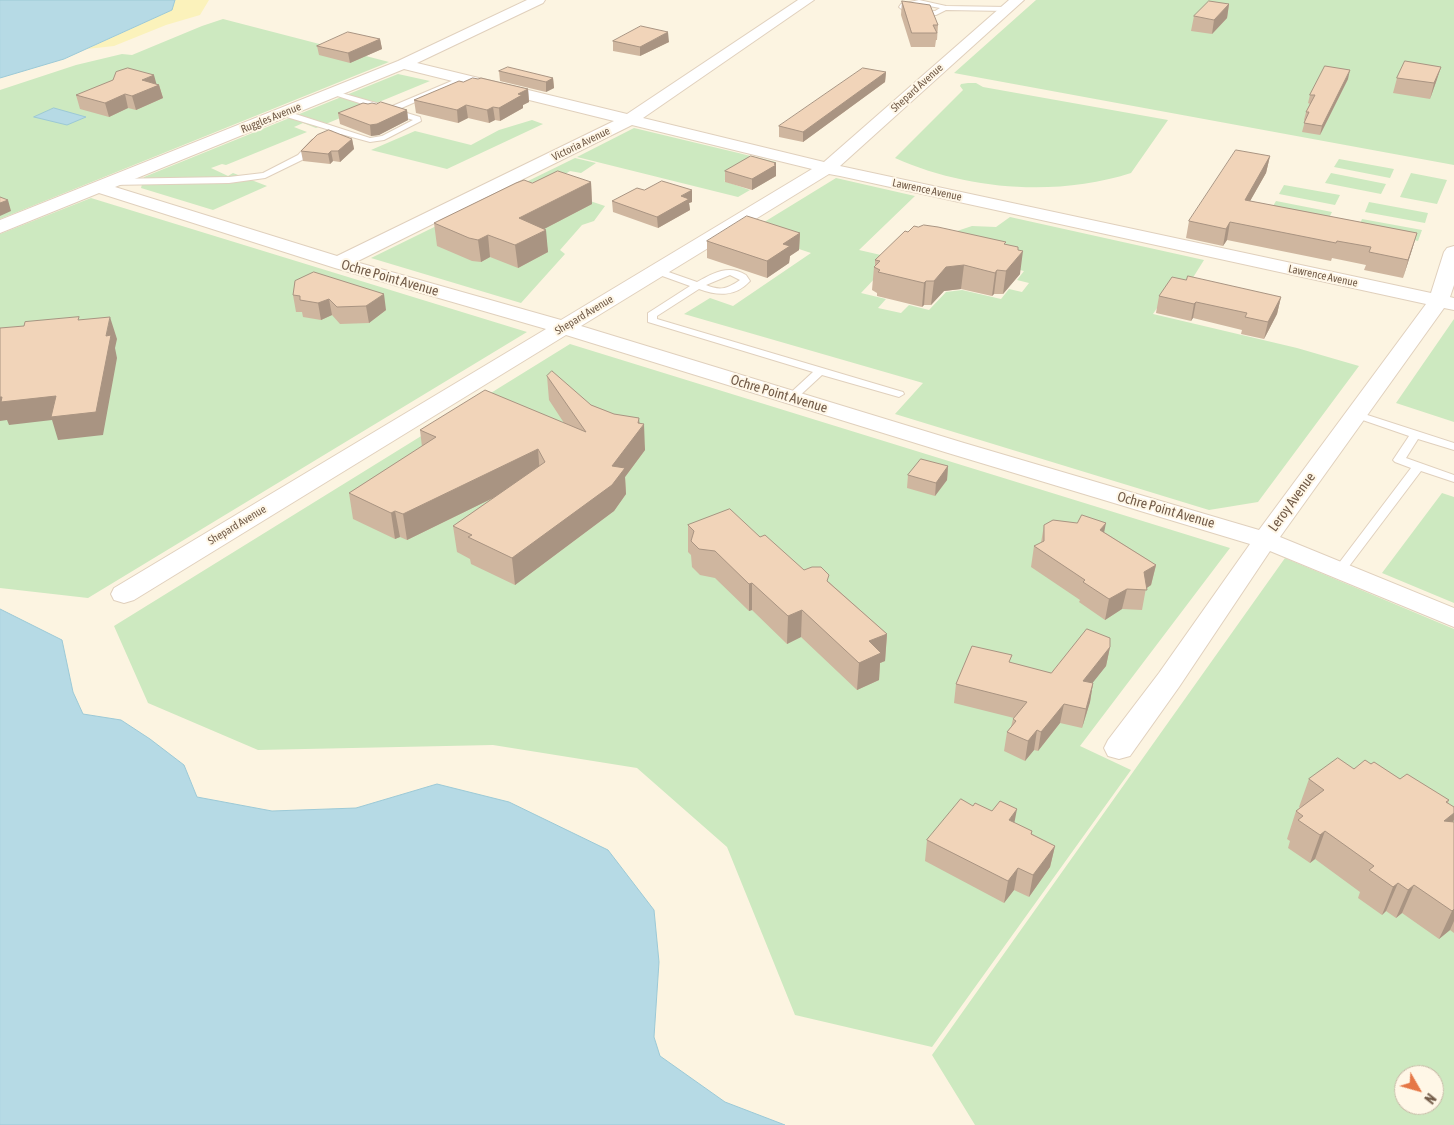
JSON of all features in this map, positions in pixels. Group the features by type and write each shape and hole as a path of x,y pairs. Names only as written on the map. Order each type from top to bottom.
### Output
{"street":[{"name":"Ruggles Avenue","path":"0,227 403,64 538,0"},
{"name":"Victoria Avenue","path":"340,263 629,120 807,0"},
{"name":"Shepard Avenue","path":"124,594 828,167 1012,4"},
{"name":"Lawrence Avenue","path":"403,64 461,80 828,167 1446,303"},
{"name":"Ochre Point Avenue","path":"103,184 340,263 563,327 791,398 1265,540 1454,618"},
{"name":"Leroy Avenue","path":"1118,748 1169,680 1265,540 1355,414 1446,303 1454,252"}],"lane":[{"path":"910,12 904,10 902,5 919,2 945,8"},
{"path":"920,13 936,13 945,8 1012,4"},
{"path":"390,110 461,80"},
{"path":"282,113 362,138 377,140 417,121 417,119 334,92"},
{"path":"103,184 252,178 274,172 302,157 315,142 340,131"},
{"path":"657,271 699,286 652,315 652,320 899,394"},
{"path":"791,398 820,371"},
{"path":"1355,414 1454,446"},
{"path":"1416,434 1399,460 1454,479"},
{"path":"1340,570 1418,467"}],"green space":[{"path":"1036,0 1454,0 1454,165 954,73"},
{"path":"223,19 389,62 0,219 0,90 76,65 122,54 132,55"},
{"path":"398,74 430,81 316,128 303,123 294,127 307,132 226,165 222,164 211,168 228,176 233,173 267,186 213,210 141,188 144,177"},
{"path":"968,83 1168,120 1131,173 1102,181 1042,187 982,183 923,169 895,158 963,90 960,86 961,84"},
{"path":"532,120 543,124 447,169 371,150 415,131 471,145 499,130"},
{"path":"634,128 776,162 776,170 751,166 724,181 750,190 738,197 577,157"},
{"path":"575,158 596,163 581,173 570,171 559,178 557,190 605,206 594,221 582,225 560,250 565,254 521,303 371,258"},
{"path":"1339,159 1394,169 1390,178 1334,167"},
{"path":"1331,173 1386,184 1381,194 1325,183"},
{"path":"1411,173 1447,180 1437,204 1400,197"},
{"path":"836,178 915,196 859,250 894,258 861,293 886,299 878,308 901,313 909,305 929,310 946,292 962,290 1001,299 1009,289 1022,292 1029,283 1017,280 1024,271 1003,266 957,231 972,226 996,227 1010,217 1204,260 1189,284 1175,281 1153,314 1297,348 1359,366 1258,502 1209,510 895,414 923,383 684,314 710,298 733,306 811,253 748,232"},
{"path":"1284,185 1340,195 1335,205 1279,194"},
{"path":"91,198 527,332 88,598 0,588 0,234"},
{"path":"1276,201 1332,212 1327,222 1270,211"},
{"path":"1369,202 1428,213 1425,223 1365,212"},
{"path":"1362,219 1422,230 1418,241 1358,229"},
{"path":"1454,319 1454,422 1396,403"},
{"path":"570,344 1230,548 1080,746 1131,770 932,1047 795,1015 727,847 637,768 493,745 258,750 148,703 114,626"},
{"path":"1442,493 1454,497 1454,603 1382,573"},
{"path":"1285,558 1454,629 1454,1125 975,1125 932,1055"}],"sand":[{"path":"175,0 209,0 200,15 166,25 114,46 87,49 172,10"}],"water":[{"path":"0,0 175,0 172,10 64,59 0,78"},
{"path":"54,108 86,117 67,125 34,117"},
{"path":"0,609 62,640 73,692 83,714 121,720 150,739 184,765 197,797 272,811 356,808 437,784 509,802 608,850 654,910 659,962 654,1037 660,1056 725,1102 785,1125 0,1125"}],"building":[{"path":"902,1 930,5 938,25 933,25 937,33 912,33"},
{"path":"1209,1 1229,4 1214,20 1194,16"},
{"path":"641,26 668,32 640,47 613,41"},
{"path":"348,32 380,39 348,53 317,46"},
{"path":"1405,61 1441,67 1434,83 1397,78"},
{"path":"1325,66 1350,70 1322,126 1304,123 1309,112 1306,112 1315,95 1310,95"},
{"path":"508,67 553,78 546,82 499,71"},
{"path":"128,68 154,75 142,80 159,85 132,96 125,94 105,103 76,95 113,80 116,72"},
{"path":"863,68 886,72 803,132 779,126"},
{"path":"473,78 481,78 528,89 518,94 522,95 499,108 493,107 487,110 466,105 457,110 414,100 459,81 463,82"},
{"path":"381,102 407,110 377,124 370,125 338,113 363,103 376,104"},
{"path":"329,130 352,139 338,151 331,151 328,154 301,151 317,135"},
{"path":"1236,150 1270,156 1245,200 1417,233 1408,260 1369,252 1371,247 1337,241 1336,243 1230,222 1226,229 1189,221"},
{"path":"751,156 776,163 774,164 776,165 752,179 725,171"},
{"path":"558,171 591,182 519,218 546,230 515,245 488,235 478,240 469,238 434,223 516,183 524,180 532,183"},
{"path":"662,181 692,190 681,196 689,199 657,217 612,201 637,188 644,190"},
{"path":"0,197 8,200 0,203"},
{"path":"747,216 800,233 783,244 790,246 767,261 707,241"},
{"path":"924,225 1006,242 1004,244 1018,247 1018,250 1023,251 1006,271 997,270 995,273 964,265 946,267 934,281 926,281 924,283 878,272 880,270 874,267 880,261 875,260 905,231 908,232 914,226"},
{"path":"314,272 384,294 366,306 337,307 329,299 318,303 300,300 300,296 293,295 295,281"},
{"path":"1188,276 1281,297 1268,322 1245,317 1247,313 1159,296 1172,277 1186,280"},
{"path":"79,317 78,320 110,317 106,336 111,335 96,412 51,417 56,396 1,402 0,328 24,326 25,322"},
{"path":"552,371 591,405 614,414 639,418 638,423 644,424 612,466 625,468 612,485 512,558 468,537 472,535 453,526 545,462 538,449 403,514 395,511 391,513 349,493 436,437 420,430 485,390 586,432 547,376"},
{"path":"921,459 948,466 936,483 908,475"},
{"path":"730,509 760,537 765,535 804,570 812,567 821,567 829,575 827,581 887,634 869,641 881,653 859,663 802,610 788,616 752,583 749,584 715,551 699,549 691,541 694,531 688,525"},
{"path":"1082,515 1106,523 1100,530 1156,565 1144,572 1147,590 1127,589 1109,599 1083,582 1085,580 1034,546 1044,541 1044,525 1053,520 1077,523"},
{"path":"1087,629 1110,638 1110,647 1083,681 1093,683 1086,709 1064,704 1041,732 1037,730 1028,741 1007,732 1016,721 1013,719 1027,702 956,684 972,646 1012,655 1009,662 1051,673"},
{"path":"1338,758 1354,769 1365,760 1371,764 1374,762 1400,779 1407,774 1449,800 1446,802 1454,807 1454,813 1444,821 1454,822 1454,909 1452,911 1414,885 1408,890 1398,883 1393,887 1369,870 1374,866 1325,831 1320,835 1298,820 1303,816 1296,811 1324,790 1309,779"},
{"path":"961,799 973,806 975,803 992,811 1000,801 1017,809 1009,820 1032,831 1031,834 1055,846 1033,875 1018,868 1008,881 927,840"}]}
